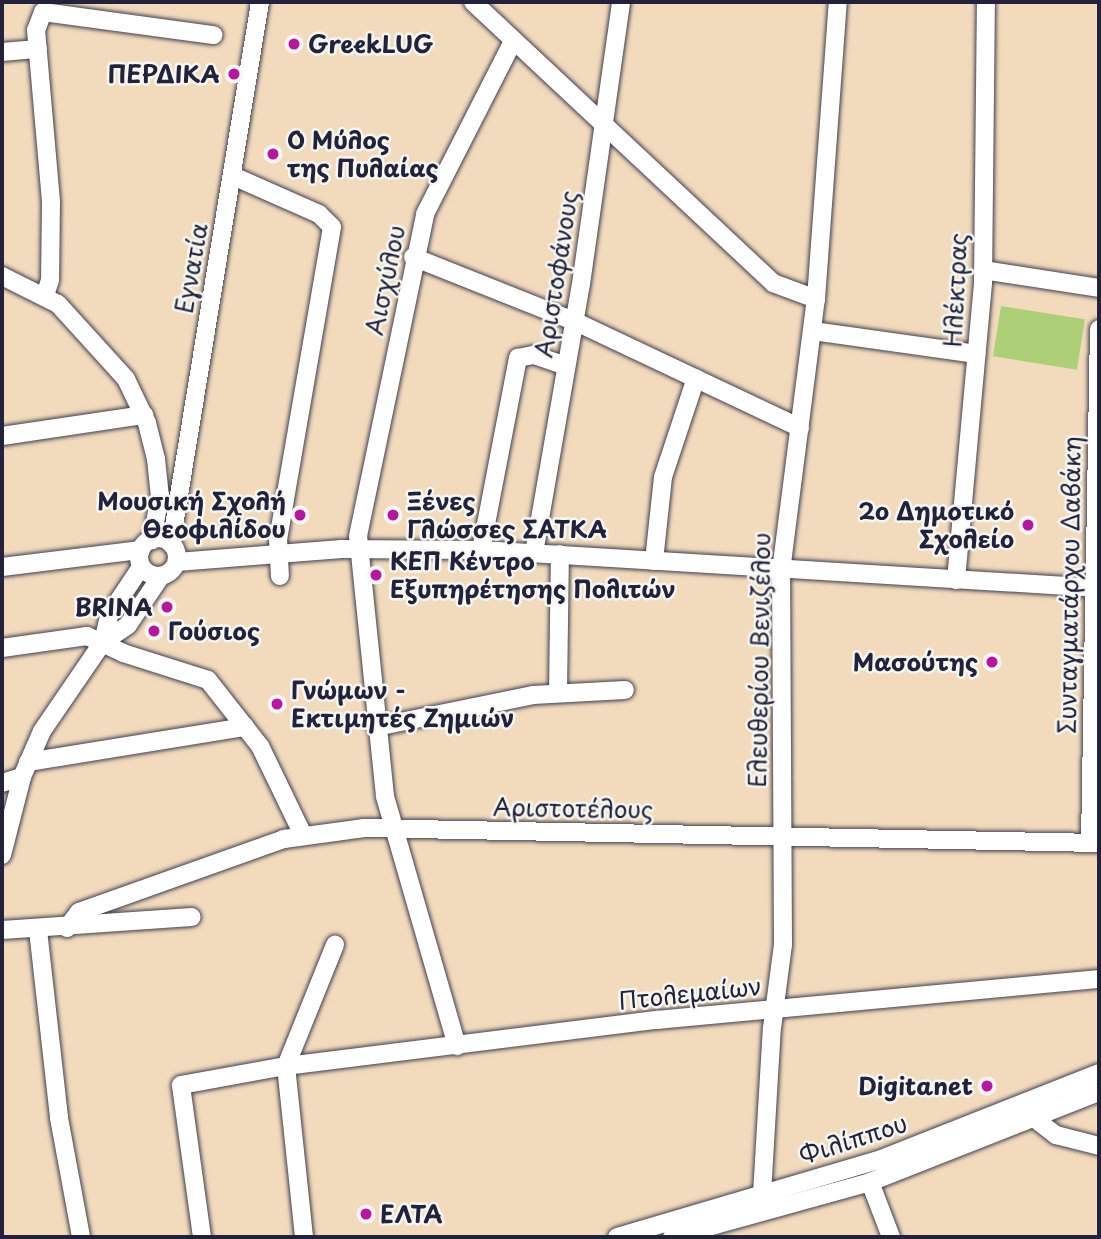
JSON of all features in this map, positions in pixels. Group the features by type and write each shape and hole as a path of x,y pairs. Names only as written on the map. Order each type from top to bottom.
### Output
{"street":[{"name":"Εγνατία","path":"171,544 260,2"},
{"path":"473,2 774,283 816,299"},
{"name":"Αριστοφάνους","path":"534,553 605,125 621,2"},
{"name":"Ελευθερίου Βενιζέλου","path":"762,1194 783,945 781,571 813,331 838,2"},
{"name":"Ηλέκτρας","path":"956,580 983,270 986,2"},
{"path":"45,295 50,280 51,202 38,49 37,23 42,7 118,11 213,35"},
{"name":"Αισχύλου","path":"457,1046 393,828 376,727 358,548 413,257 435,190 513,41"},
{"path":"2,52 38,49"},
{"path":"233,176 330,221 278,552 280,576"},
{"path":"413,257 573,321 800,428"},
{"path":"983,270 1099,288"},
{"path":"2,276 45,295 114,361 144,415 159,482 145,552 109,615 103,642"},
{"name":"Συνταγματάρχου Δαβάκη","path":"1094,843 1099,329"},
{"path":"813,331 976,354"},
{"path":"481,550 518,359 534,355 566,366"},
{"path":"654,561 663,477 696,378"},
{"path":"2,436 144,415"},
{"path":"2,568 145,552 171,544 177,562"},
{"path":"2,855 25,770 52,714 103,642 128,625 161,576 177,562 278,552 358,548 481,550 781,571 1096,588"},
{"path":"145,552 161,576"},
{"path":"558,693 560,554"},
{"path":"2,648 79,635 208,680 270,763 303,835"},
{"path":"376,727 558,693 625,690"},
{"path":"2,783 25,770 245,727"},
{"name":"Αριστοτέλους","path":"67,928 79,912 303,835 393,828 1094,843"},
{"path":"2,929 38,930 192,917"},
{"path":"38,930 59,1118 81,1237"},
{"path":"304,1237 286,1066 335,944"},
{"name":"Πτολεμαίων","path":"202,1237 181,1085 203,1077 776,1009 1099,979"},
{"name":"Φιλίππου","path":"617,1237 876,1161 1099,1073"},
{"name":"Φιλίππου","path":"672,1237 870,1182 1099,1092"},
{"path":"1034,1118 1056,1135 1099,1146"},
{"path":"870,1182 891,1237"}],"green space":[{"path":"1001,306 1085,319 1077,370 993,356"}],"place":[{"name":"GreekLUG","path":"294,44"},
{"name":"ΠΕΡΔΙΚΑ","path":"234,74"},
{"name":"Ο Μύλος της Πυλαίας","path":"273,154"},
{"name":"Μουσική Σχολή Θεοφιλίδου","path":"300,515"},
{"name":"Ξένες Γλώσσες ΣΑΤΚΑ","path":"393,515"},
{"name":"2ο Δημοτικό Σχολείο","path":"1028,525"},
{"name":"ΚΕΠ Κέντρο Εξυπηρέτησης Πολιτών","path":"376,575"},
{"name":"BRINA","path":"167,607"},
{"name":"Γούσιος","path":"154,631"},
{"name":"Μασούτης","path":"992,662"},
{"name":"Γνώμων - Εκτιμητές Ζημιών","path":"277,704"},
{"name":"Digitanet","path":"987,1086"},
{"name":"ΕΛΤΑ","path":"366,1214"}]}
